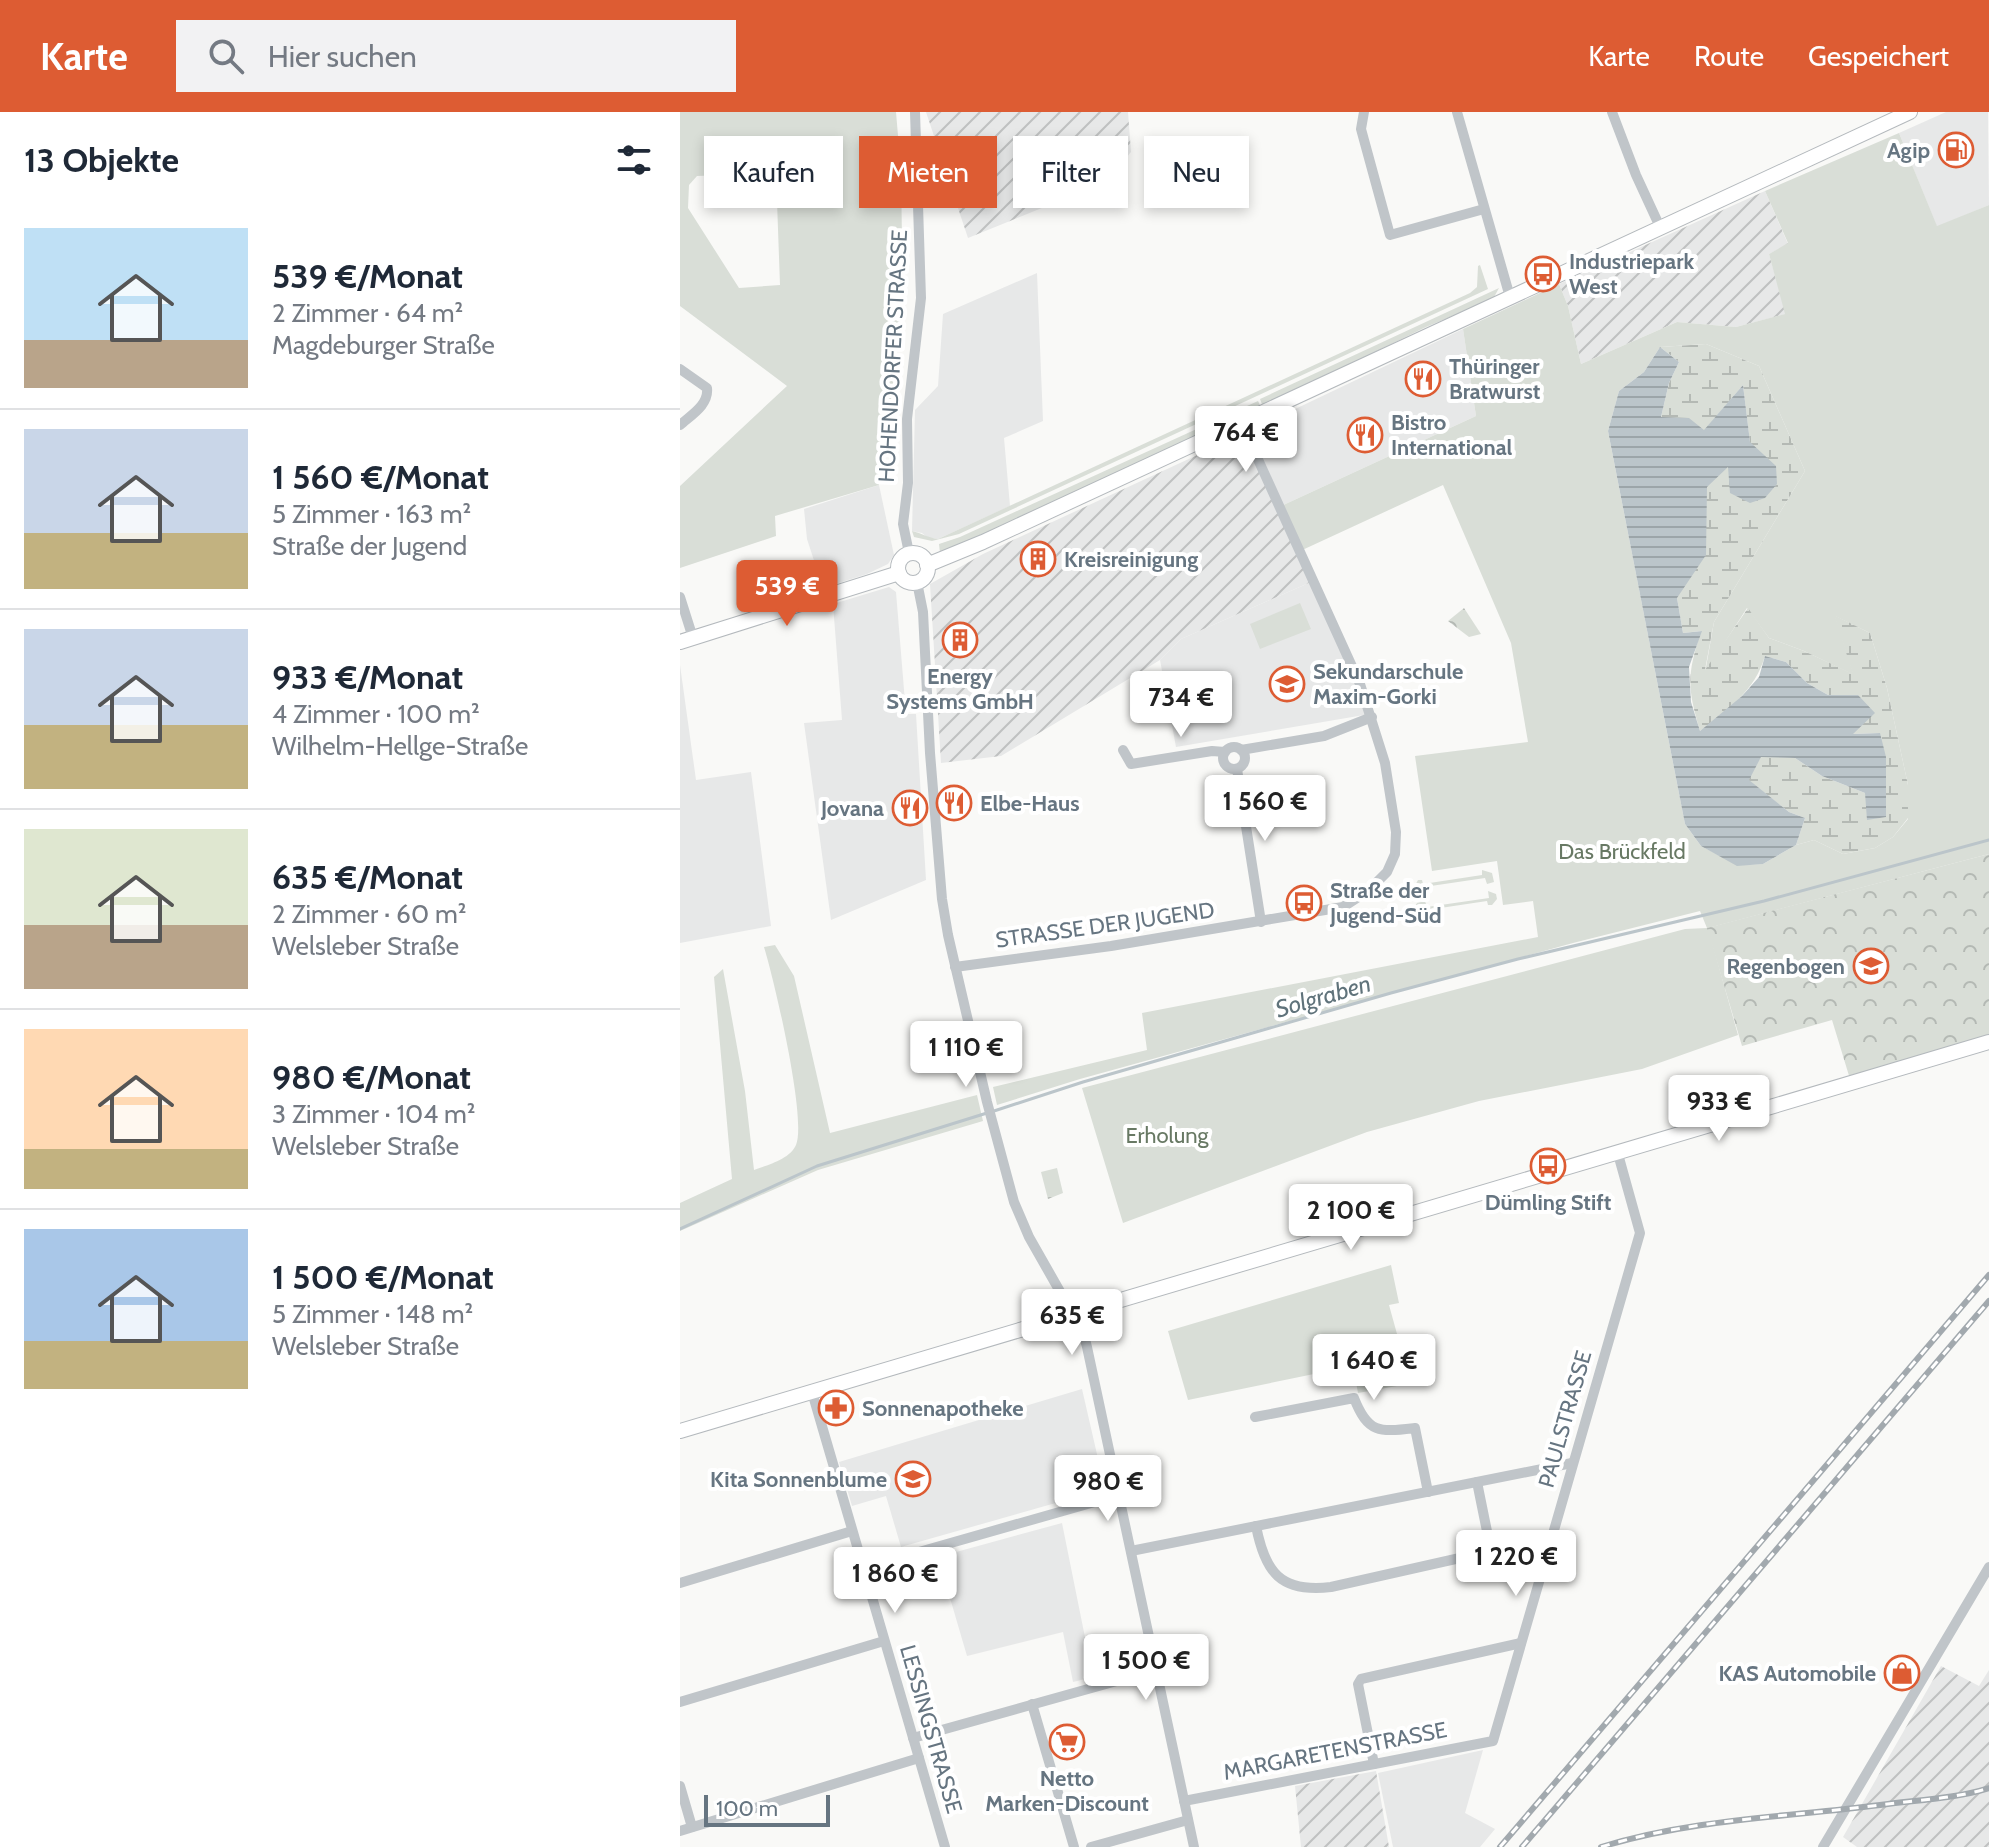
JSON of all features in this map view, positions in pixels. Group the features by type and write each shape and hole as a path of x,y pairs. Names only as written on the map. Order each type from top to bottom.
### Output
{"main road":[{"path":"927,565 983,542 1910,112"},
{"path":"909,553 920,555 927,565 926,575 917,582 905,581 899,573 901,560 909,553"},
{"path":"686,640 899,573"},
{"path":"680,1431 1989,1042"}],"street":[{"name":"HOHENDORFER STRASSE","path":"909,553 903,524 908,483 907,419 921,285 915,112"},
{"path":"1364,112 1361,129 1390,235 1484,209"},
{"path":"1457,112 1510,297"},
{"path":"1612,112 1660,227"},
{"path":"680,369 707,388 708,394 703,405 680,425"},
{"name":"STRASSE DER JUGEND","path":"955,967 1343,907 1369,890 1387,872 1395,854 1396,832 1385,763 1372,717 1360,684 1241,422"},
{"path":"917,582 923,612 927,713 942,899 955,967 1014,1202 1087,1347 1194,1847"},
{"path":"680,597 686,640"},
{"path":"1123,750 1131,764 1212,751 1225,752 1234,747 1241,750 1324,736 1372,717"},
{"path":"1237,769 1245,761 1241,750"},
{"path":"1225,752 1225,765 1237,769"},
{"path":"1237,769 1261,922"},
{"name":"PAULSTRASSE","path":"1493,1741 1640,1233 1618,1154"},
{"name":"LESSINGSTRASSE","path":"812,1392 945,1847"},
{"path":"1255,1417 1354,1398 1361,1416 1372,1428 1386,1431 1415,1428 1428,1492"},
{"path":"1131,1551 1572,1463"},
{"path":"1256,1526 1264,1560 1277,1576 1304,1587 1331,1587 1491,1551 1477,1482"},
{"path":"863,1568 1119,1495"},
{"path":"680,1583 852,1531"},
{"path":"1823,1847 1989,1567"},
{"path":"680,1702 884,1641"},
{"path":"1374,1764 1358,1684 1361,1679 1521,1643"},
{"path":"913,1738 1156,1670"},
{"path":"1032,1704 1074,1847"},
{"name":"MARGARETENSTRASSE","path":"1184,1801 1493,1741"},
{"path":"680,1831 919,1758"},
{"path":"680,1786 692,1827"},
{"path":"1091,1847 1188,1820"}],"shaded area":[{"path":"926,112 1128,112 1131,152 1128,156 1128,136 1013,136 1013,208 1042,208 968,238 958,208 997,208 997,136 934,136"},
{"path":"1946,112 1988,112 1989,205 1937,227 1899,133"},
{"path":"1765,191 1788,244 1769,254 1786,314 1736,327 1677,322 1581,364 1568,306 1559,284"},
{"path":"1037,273 1043,421 1004,438 1010,506 938,539 912,531 915,410 938,386 943,314"},
{"path":"1463,329 1476,416 1279,507 1245,433"},
{"path":"1660,347 1679,362 1669,383 1661,417 1689,418 1704,430 1743,385 1750,442 1776,466 1777,484 1765,498 1750,503 1730,493 1728,467 1707,487 1706,555 1677,598 1683,633 1702,631 1689,667 1691,702 1700,731 1742,696 1759,677 1765,656 1786,662 1807,683 1828,695 1858,695 1875,713 1853,734 1880,733 1886,757 1886,817 1867,820 1865,793 1822,776 1795,758 1761,757 1749,780 1789,812 1805,818 1796,845 1763,864 1737,866 1701,846 1685,824 1608,431 1619,391 1644,372"},
{"path":"1245,433 1311,582 1181,639 1160,660 1001,756 941,763 930,584 983,554"},
{"path":"879,485 894,555 888,564 867,574 823,588 807,539 804,509"},
{"path":"1311,582 1370,714 1176,747 1160,660 1181,639"},
{"path":"889,587 896,592 906,714 916,714 926,880 831,920 804,723 842,720 833,604"},
{"path":"680,665 696,780 751,772 771,926 680,943"},
{"path":"1082,1389 1105,1489 901,1547 886,1496 852,1506 839,1462"},
{"path":"1062,1523 1093,1677 1073,1682 1063,1632 967,1656 938,1557"},
{"path":"1941,1666 1979,1686 1989,1670 1989,1847 1857,1847 1843,1837"},
{"path":"1483,1750 1465,1813 1495,1829 1480,1847 1393,1847 1378,1773"},
{"path":"1376,1771 1389,1847 1301,1847 1295,1786"}],"green space":[{"path":"680,112 896,112 898,136 859,136 859,208 902,208 903,311 879,485 775,516 776,536 680,568 680,486 787,386 680,306","holes":["704,136 843,136 843,208 777,208 780,285 739,288 688,208 689,185 697,176 704,176"]},
{"path":"1899,133 1937,226 1989,205 1989,854 1708,928 1738,1035 1642,1069 1479,1101 1367,1132 1123,1223 1082,1088 1685,929 1707,928 1700,911 1080,1079 997,1105 993,1087 1147,1050 1142,1013 1538,937 1533,901 1503,905 1497,861 1432,871 1415,756 1528,742 1511,643 1443,485 1298,552 1279,507 1476,416 1463,329 1559,284 1568,306 1581,364 1677,322 1736,327 1785,314 1769,254 1788,243 1765,191","holes":["1706,344 1759,366 1805,471 1714,622 1705,673 1747,608 1769,638 1854,675 1835,616 1870,633 1887,688 1908,785 1908,819 1893,837 1875,848 1843,854 1814,840 1796,845 1763,864 1737,865 1701,846 1685,824 1608,431 1619,391 1644,372 1660,347"]},
{"path":"1480,265 1488,289 959,534 932,541 914,537 912,531 938,539 1470,293 1477,287"},
{"path":"1499,288 1493,299 1426,327 1263,407 1260,399"},
{"path":"1706,344 1759,366 1805,471 1714,622 1705,670 1748,608 1769,638 1853,674 1834,615 1870,633 1887,688 1908,785 1908,818 1893,837 1875,848 1843,854 1814,840 1796,845 1805,818 1789,812 1748,780 1761,756 1795,758 1822,776 1865,793 1879,733 1852,734 1858,695 1828,695 1807,683 1786,662 1765,656 1747,689 1700,731 1690,681 1701,631 1683,633 1677,598 1706,487 1750,443 1743,385 1704,431 1661,417 1669,383 1679,362 1660,347"},
{"path":"1258,401 1261,407 978,539 940,553 939,544"},
{"path":"1300,603 1311,629 1260,649 1250,624"},
{"path":"1464,608 1481,634 1469,637 1448,621"},
{"path":"1989,854 1989,1035 1850,1079 1832,1020 1742,1046 1707,928"},
{"path":"1482,870 1492,873 1494,882 1487,884 1485,878 1424,887 1424,894 1412,891 1418,880 1422,880 1423,884 1482,875"},
{"path":"1488,891 1496,894 1497,899 1492,905 1488,905 1487,901 1427,910 1424,915 1414,908 1417,903 1425,901 1427,907 1489,898"},
{"path":"775,945 794,976 830,1133 977,1095 983,1121 818,1170 680,1231 680,1203 732,1179 714,977 723,969 745,1091 754,1170 784,1158 796,1145 797,1108 793,1079 764,947"},
{"path":"1057,1168 1063,1193 1048,1199 1041,1172"},
{"path":"1391,1265 1399,1303 1389,1305 1402,1352 1389,1355 1397,1386 1358,1393 1353,1366 1188,1400 1168,1331"}],"waterway":[{"name":"Solgraben","path":"994,1111 1083,1082 1391,993 1518,959 1764,901 1989,840"},
{"name":"Solgraben","path":"680,1229 817,1166 987,1113"}],"railway":[{"path":"1500,1847 1989,1275"},
{"path":"1522,1847 1989,1301"},
{"path":"1601,1847 1669,1830 1935,1799 1989,1788"}],"place":[{"name":"Agip","path":"1956,150"},
{"name":"Industriepark West","path":"1543,274"},
{"name":"Thüringer Bratwurst","path":"1423,379"},
{"name":"Bistro International","path":"1365,435"},
{"name":"Kreisreinigung","path":"1038,559"},
{"name":"Energy Systems GmbH","path":"960,640"},
{"name":"Sekundarschule Maxim-Gorki","path":"1287,684"},
{"name":"Elbe-Haus","path":"954,803"},
{"name":"Jovana","path":"910,808"},
{"name":"Straße der Jugend-Süd","path":"1304,903"},
{"name":"Regenbogen","path":"1871,966"},
{"name":"Dümling Stift","path":"1548,1166"},
{"name":"Sonnenapotheke","path":"836,1408"},
{"name":"Kita Sonnenblume","path":"913,1479"},
{"name":"KAS Automobile","path":"1902,1673"},
{"name":"Netto Marken-Discount","path":"1067,1742"}],"park label":[{"name":"Das Brückfeld","path":"1622,851"},
{"name":"Erholung","path":"1167,1135"}]}
